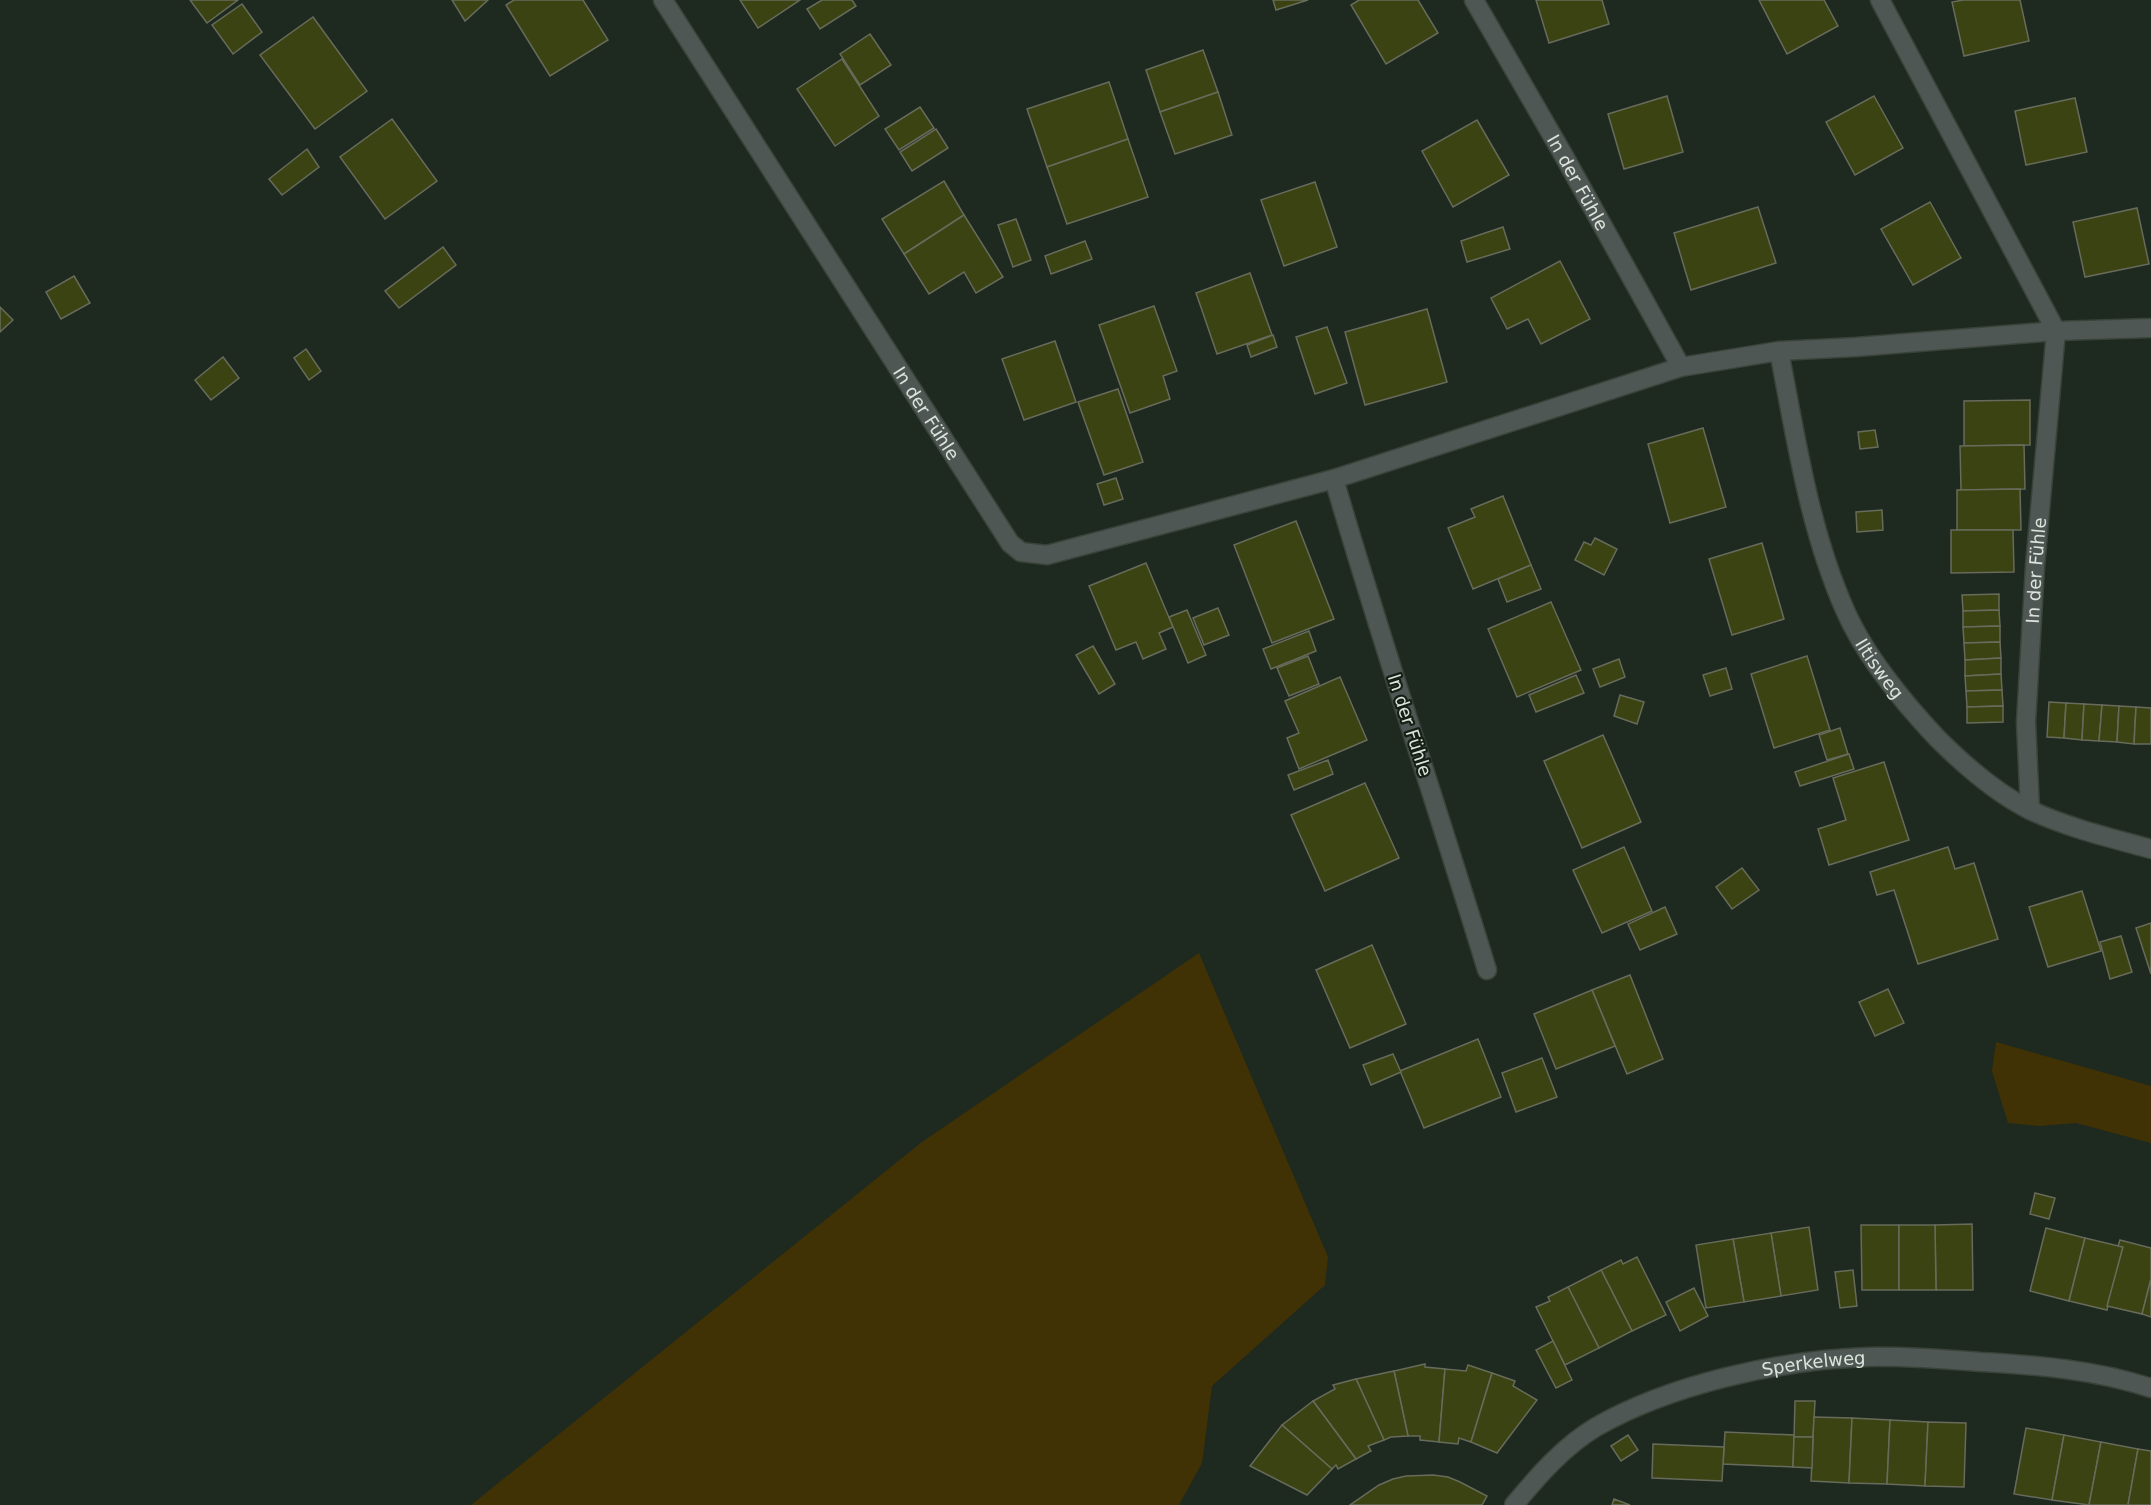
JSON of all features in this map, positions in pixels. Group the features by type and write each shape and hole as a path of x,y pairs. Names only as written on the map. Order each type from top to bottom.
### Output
{"street":[{"name":"In der Fühle","path":"663,0 1010,543 1021,552 1047,555 1334,479 1682,366 1779,351 2056,331 2151,328"},
{"name":"In der Fühle","path":"1473,0 1682,366"},
{"path":"1880,0 2056,331"},
{"name":"In der Fühle","path":"2030,810 2026,722 2035,566 2056,331"},
{"name":"Iltisweg","path":"1779,351 1808,496 1827,562 1845,611 1894,689 1918,718 1953,753 1991,785 2030,810 2091,832 2151,849"},
{"name":"In der Fühle","path":"1334,479 1371,607 1424,766 1487,970"},
{"name":"Sperkelweg","path":"1514,1505 1565,1450 1594,1429 1635,1407 1675,1391 1743,1374 1866,1357 1928,1358 2042,1365 2090,1372 2151,1388"}],"shaded area":[{"path":"1199,953 1328,1257 1325,1285 1212,1386 1202,1463 1179,1505 471,1505 922,1142"},
{"path":"1996,1042 2151,1086 2151,1143 2076,1123 2040,1126 2008,1123 1992,1071"}],"building":[{"path":"190,0 238,0 207,23"},
{"path":"452,0 488,0 465,21"},
{"path":"514,0 583,0 608,40 550,76 506,5"},
{"path":"740,0 800,0 758,28"},
{"path":"822,0 852,0 856,6 820,29 807,9"},
{"path":"1273,0 1308,0 1276,10"},
{"path":"1359,0 1418,0 1438,33 1386,64 1351,5"},
{"path":"1536,0 1602,0 1609,24 1549,43"},
{"path":"1759,0 1824,0 1838,26 1787,54"},
{"path":"2020,0 2029,41 1964,56 1952,2"},
{"path":"242,4 262,32 233,54 212,25"},
{"path":"313,17 367,91 315,129 260,55"},
{"path":"870,34 891,65 860,85 840,54"},
{"path":"1203,50 1218,92 1160,112 1146,70"},
{"path":"842,59 879,116 835,146 797,89"},
{"path":"1109,82 1128,139 1047,167 1027,109"},
{"path":"1218,92 1232,135 1175,154 1160,112"},
{"path":"1667,96 1683,152 1624,169 1608,114"},
{"path":"1874,96 1903,148 1855,175 1826,122"},
{"path":"2075,98 2087,152 2026,165 2015,111"},
{"path":"920,107 934,128 899,150 885,129"},
{"path":"392,119 437,181 385,219 340,157"},
{"path":"1477,120 1509,175 1453,207 1422,151"},
{"path":"936,129 948,148 912,171 900,152"},
{"path":"1128,139 1148,197 1067,224 1047,167"},
{"path":"307,149 319,167 282,195 269,179"},
{"path":"944,181 964,215 904,254 882,219"},
{"path":"1315,182 1337,247 1284,266 1261,200"},
{"path":"1930,202 1961,258 1913,285 1881,229"},
{"path":"1758,207 1776,263 1691,290 1674,233"},
{"path":"2137,208 2149,264 2085,277 2073,222"},
{"path":"964,215 1003,277 976,293 964,272 929,294 904,254"},
{"path":"1016,219 1031,260 1013,267 998,225"},
{"path":"1503,227 1510,249 1467,262 1461,241"},
{"path":"1085,241 1092,259 1051,274 1045,256"},
{"path":"443,247 456,265 399,308 385,291"},
{"path":"1560,261 1590,319 1541,344 1528,319 1507,329 1491,298"},
{"path":"1250,273 1272,335 1217,354 1196,293"},
{"path":"74,276 90,303 61,319 46,292"},
{"path":"1154,306 1177,371 1163,376 1170,399 1130,413 1099,325"},
{"path":"0,307 13,320 0,332"},
{"path":"1427,309 1447,382 1365,405 1345,332"},
{"path":"1327,327 1347,383 1315,394 1296,337"},
{"path":"1273,335 1277,347 1251,357 1247,345"},
{"path":"1055,341 1076,402 1024,420 1002,359"},
{"path":"306,349 321,371 309,380 294,358"},
{"path":"223,357 239,378 211,400 195,380"},
{"path":"1118,389 1143,462 1104,475 1078,402"},
{"path":"2030,400 2030,445 1964,446 1964,401"},
{"path":"1703,428 1726,507 1670,523 1648,444"},
{"path":"1875,430 1878,447 1860,449 1858,432"},
{"path":"2024,445 2025,489 1961,490 1960,446"},
{"path":"1116,478 1123,499 1104,505 1097,484"},
{"path":"2020,489 2021,530 1957,530 1957,490"},
{"path":"1503,496 1531,565 1473,589 1448,528 1475,517 1471,509"},
{"path":"1882,510 1883,530 1857,532 1856,512"},
{"path":"1296,521 1334,619 1272,643 1234,545"},
{"path":"1951,530 2013,530 2014,572 1951,573"},
{"path":"1595,538 1617,549 1604,575 1575,560 1584,542 1591,545"},
{"path":"1762,543 1784,619 1732,635 1709,559"},
{"path":"1146,563 1173,627 1159,633 1166,649 1143,659 1136,642 1116,650 1089,586"},
{"path":"1531,565 1541,589 1507,602 1498,579"},
{"path":"1999,594 1999,610 1963,611 1962,595"},
{"path":"1551,602 1581,670 1517,697 1488,629"},
{"path":"1218,608 1229,635 1204,645 1193,618"},
{"path":"1187,610 1206,655 1188,663 1169,617"},
{"path":"1999,610 2000,626 1963,627 1963,611"},
{"path":"2000,626 2000,642 1964,643 1963,627"},
{"path":"1309,631 1316,651 1271,669 1263,649"},
{"path":"2000,642 2001,658 1965,660 1964,643"},
{"path":"1093,646 1115,684 1099,694 1076,655"},
{"path":"1308,656 1319,684 1289,696 1277,668"},
{"path":"1807,656 1830,730 1774,748 1751,674"},
{"path":"2001,658 2001,674 1965,676 1965,660"},
{"path":"1619,659 1625,677 1600,687 1593,669"},
{"path":"1726,668 1732,689 1710,696 1703,675"},
{"path":"2001,674 2002,690 1966,691 1965,676"},
{"path":"1576,675 1584,693 1536,712 1529,695"},
{"path":"1340,677 1367,740 1299,769 1287,738 1299,733 1285,701"},
{"path":"2002,690 2003,706 1967,707 1966,691"},
{"path":"1620,695 1644,702 1637,724 1614,716"},
{"path":"2049,702 2066,703 2064,738 2047,737"},
{"path":"2066,703 2084,704 2082,740 2064,738"},
{"path":"2084,704 2102,705 2099,741 2082,740"},
{"path":"2102,705 2119,706 2117,742 2099,741"},
{"path":"2003,706 2003,722 1967,723 1967,707"},
{"path":"2119,706 2136,707 2134,744 2117,742"},
{"path":"2136,707 2151,708 2151,744 2134,744"},
{"path":"1840,728 1848,754 1827,760 1819,735"},
{"path":"1603,735 1641,822 1582,848 1544,761"},
{"path":"1849,754 1854,769 1800,786 1795,772"},
{"path":"1328,760 1333,774 1294,790 1288,775"},
{"path":"1884,762 1909,840 1829,865 1818,829 1846,820 1833,778"},
{"path":"1365,783 1399,858 1325,891 1291,815"},
{"path":"1624,847 1652,911 1602,933 1573,870"},
{"path":"1948,847 1955,869 1974,863 1998,939 1918,964 1894,890 1877,895 1870,872"},
{"path":"1742,868 1759,890 1732,909 1716,887"},
{"path":"2082,891 2101,951 2048,967 2029,907"},
{"path":"1665,907 1677,934 1640,950 1628,924"},
{"path":"2151,923 2151,974 2136,928"},
{"path":"2121,936 2132,972 2110,979 2100,942"},
{"path":"1372,945 1406,1024 1350,1048 1316,970"},
{"path":"1630,975 1663,1059 1627,1074 1592,990"},
{"path":"1888,989 1904,1023 1875,1036 1859,1002"},
{"path":"1592,990 1615,1046 1556,1069 1534,1014"},
{"path":"1478,1039 1501,1097 1424,1128 1400,1071"},
{"path":"1393,1054 1401,1072 1371,1085 1363,1065"},
{"path":"1542,1058 1557,1097 1516,1112 1502,1073"},
{"path":"2035,1193 2055,1198 2049,1219 2030,1214"},
{"path":"1972,1224 1973,1290 1936,1290 1935,1225"},
{"path":"1861,1225 1899,1225 1899,1290 1862,1290"},
{"path":"1899,1225 1935,1225 1936,1290 1899,1290"},
{"path":"1809,1227 1818,1290 1781,1296 1771,1233"},
{"path":"2046,1228 2085,1238 2069,1301 2030,1291"},
{"path":"1771,1233 1781,1296 1744,1302 1733,1239"},
{"path":"2085,1238 2123,1247 2107,1310 2069,1301"},
{"path":"1733,1239 1744,1302 1706,1308 1696,1245"},
{"path":"2120,1240 2151,1248 2151,1279 2142,1314 2107,1306 2123,1247 2118,1246"},
{"path":"1637,1257 1666,1315 1632,1331 1601,1270 1621,1260 1623,1264"},
{"path":"1601,1270 1632,1331 1599,1348 1568,1287"},
{"path":"1853,1270 1857,1306 1840,1308 1835,1272"},
{"path":"2151,1279 2151,1317 2142,1314"},
{"path":"1568,1287 1599,1348 1565,1365 1536,1307 1550,1301 1548,1297"},
{"path":"1694,1288 1708,1316 1680,1331 1666,1302"},
{"path":"1553,1341 1572,1380 1556,1388 1536,1350"},
{"path":"1425,1364 1425,1367 1445,1369 1439,1442 1420,1440 1420,1436 1408,1436 1394,1371"},
{"path":"1468,1365 1492,1373 1471,1442 1459,1438 1458,1444 1439,1442 1445,1369 1466,1371"},
{"path":"1394,1371 1408,1436 1391,1437 1384,1440 1356,1379"},
{"path":"1492,1373 1515,1381 1513,1386 1537,1400 1497,1453 1471,1442"},
{"path":"1356,1379 1384,1440 1368,1446 1371,1451 1356,1459 1313,1401 1335,1389 1333,1385"},
{"path":"1313,1401 1356,1459 1338,1469 1336,1465 1332,1469 1282,1425"},
{"path":"1795,1401 1815,1401 1813,1437 1794,1437"},
{"path":"1814,1417 1852,1418 1849,1483 1811,1481"},
{"path":"1852,1418 1890,1420 1887,1484 1849,1483"},
{"path":"1890,1420 1928,1422 1925,1486 1887,1484"},
{"path":"1928,1422 1966,1423 1964,1487 1925,1486"},
{"path":"1282,1425 1332,1469 1307,1495 1250,1466"},
{"path":"2026,1428 2064,1435 2052,1500 2014,1494"},
{"path":"1725,1432 1794,1435 1793,1467 1723,1464"},
{"path":"1628,1435 1638,1450 1621,1461 1611,1446"},
{"path":"2064,1435 2101,1442 2089,1505 2052,1500"},
{"path":"1794,1437 1813,1437 1812,1468 1793,1467"},
{"path":"2101,1442 2138,1449 2128,1505 2089,1505"},
{"path":"1653,1444 1724,1447 1722,1481 1652,1478"},
{"path":"2138,1449 2151,1451 2151,1505 2128,1505"},
{"path":"1433,1475 1448,1477 1487,1496 1482,1505 1350,1505 1379,1485 1393,1479"},
{"path":"1614,1499 1630,1505 1612,1505"}]}
